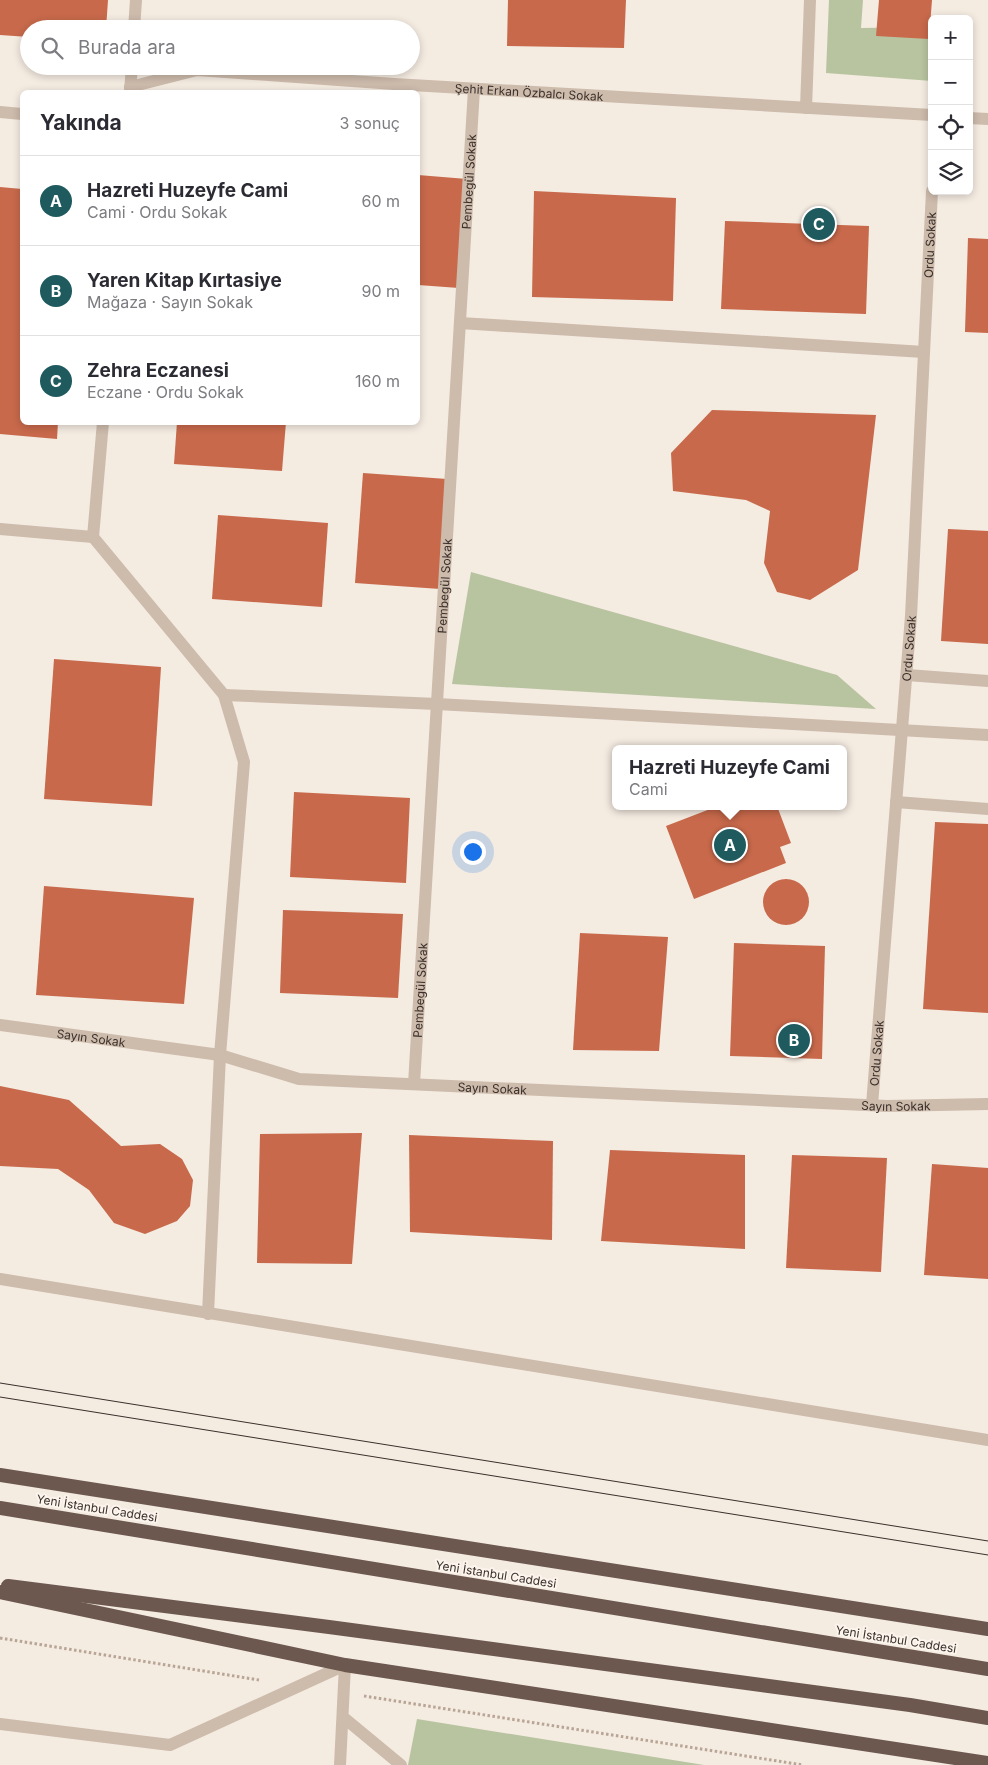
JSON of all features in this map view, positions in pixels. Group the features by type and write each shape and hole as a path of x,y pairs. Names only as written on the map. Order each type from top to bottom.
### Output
{"highway":[{"path":"0,1475 988,1629"},
{"name":"Yeni İstanbul Caddesi","path":"0,1508 988,1669"},
{"path":"0,1585 329,1626 988,1718"},
{"path":"0,1592 345,1665 988,1763"}],"street":[{"path":"135,20 136,0"},
{"path":"806,108 810,0"},
{"path":"130,90 131,75"},
{"name":"Şehit Erkan Özbalcı Sokak","path":"130,90 180,75"},
{"name":"Şehit Erkan Özbalcı Sokak","path":"270,75 928,116"},
{"name":"Pembegül Sokak","path":"414,1084 474,89"},
{"path":"0,112 20,114"},
{"path":"973,118 988,119"},
{"name":"Ordu Sokak","path":"872,1105 911,616 932,195"},
{"path":"460,323 924,352"},
{"path":"102,425 93,537 224,695 244,762 220,1055 208,1314"},
{"path":"0,530 93,537"},
{"path":"907,675 988,681"},
{"path":"224,695 437,704 988,735"},
{"path":"896,802 988,809"},
{"name":"Sayın Sokak","path":"0,1025 220,1055 299,1079 872,1105 988,1104"},
{"path":"0,1279 988,1440"},
{"path":"0,1724 170,1745 345,1665 340,1765"},
{"path":"343,1717 401,1765"}],"path":[{"path":"0,1638 261,1680"},
{"path":"344,1693 802,1765"}],"green space":[{"path":"829,0 863,0 861,28 928,27 928,81 826,73"},
{"path":"471,572 837,675 876,709 452,684"},
{"path":"417,1719 704,1765 408,1765"}],"building":[{"path":"0,0 108,0 107,20 20,20 20,36 0,35"},
{"path":"508,0 626,0 624,48 507,46"},
{"path":"879,0 932,0 931,15 928,15 928,39 876,36"},
{"path":"420,175 467,179 459,288 420,285"},
{"path":"0,187 20,189 20,425 58,425 57,439 0,434"},
{"path":"534,191 676,198 673,301 532,297"},
{"path":"725,221 869,226 866,314 721,309"},
{"path":"968,238 988,239 988,333 965,332"},
{"path":"712,410 876,415 858,570 810,600 777,592 764,563 770,511 746,500 673,491 671,453"},
{"path":"177,425 286,425 282,471 174,464"},
{"path":"363,473 447,479 440,589 355,583"},
{"path":"218,515 328,523 322,607 212,599"},
{"path":"948,529 988,531 988,644 941,641"},
{"path":"54,659 161,667 152,806 44,799"},
{"path":"294,792 410,798 406,883 290,877"},
{"path":"708,810 779,810 791,843 780,847 786,863 694,899 666,826"},
{"path":"935,822 988,824 988,1013 923,1009"},
{"path":"786,879 799,883 805,889 809,902 805,915 799,921 786,925 773,921 767,915 763,902 767,889 773,883"},
{"path":"44,886 194,898 184,1004 36,995"},
{"path":"283,910 403,914 398,998 280,993"},
{"path":"580,933 668,937 659,1051 573,1050"},
{"path":"734,943 825,946 822,1059 730,1056"},
{"path":"0,1086 69,1100 121,1146 160,1144 182,1159 193,1180 190,1206 177,1221 145,1234 114,1223 89,1190 58,1169 0,1166"},
{"path":"362,1133 352,1264 257,1263 260,1134"},
{"path":"409,1135 553,1141 552,1240 410,1232"},
{"path":"610,1150 745,1155 745,1249 601,1241"},
{"path":"792,1155 887,1158 881,1272 786,1268"},
{"path":"932,1164 988,1168 988,1279 924,1275"}],"tram line":[{"path":"0,1383 988,1541"},
{"path":"0,1397 988,1555"}],"place":[{"name":"Zehra Eczanesi","path":"819,224"},
{"name":"Hazreti Huzeyfe Cami","path":"730,845"},
{"name":"Yaren Kitap Kırtasiye","path":"794,1040"}]}
